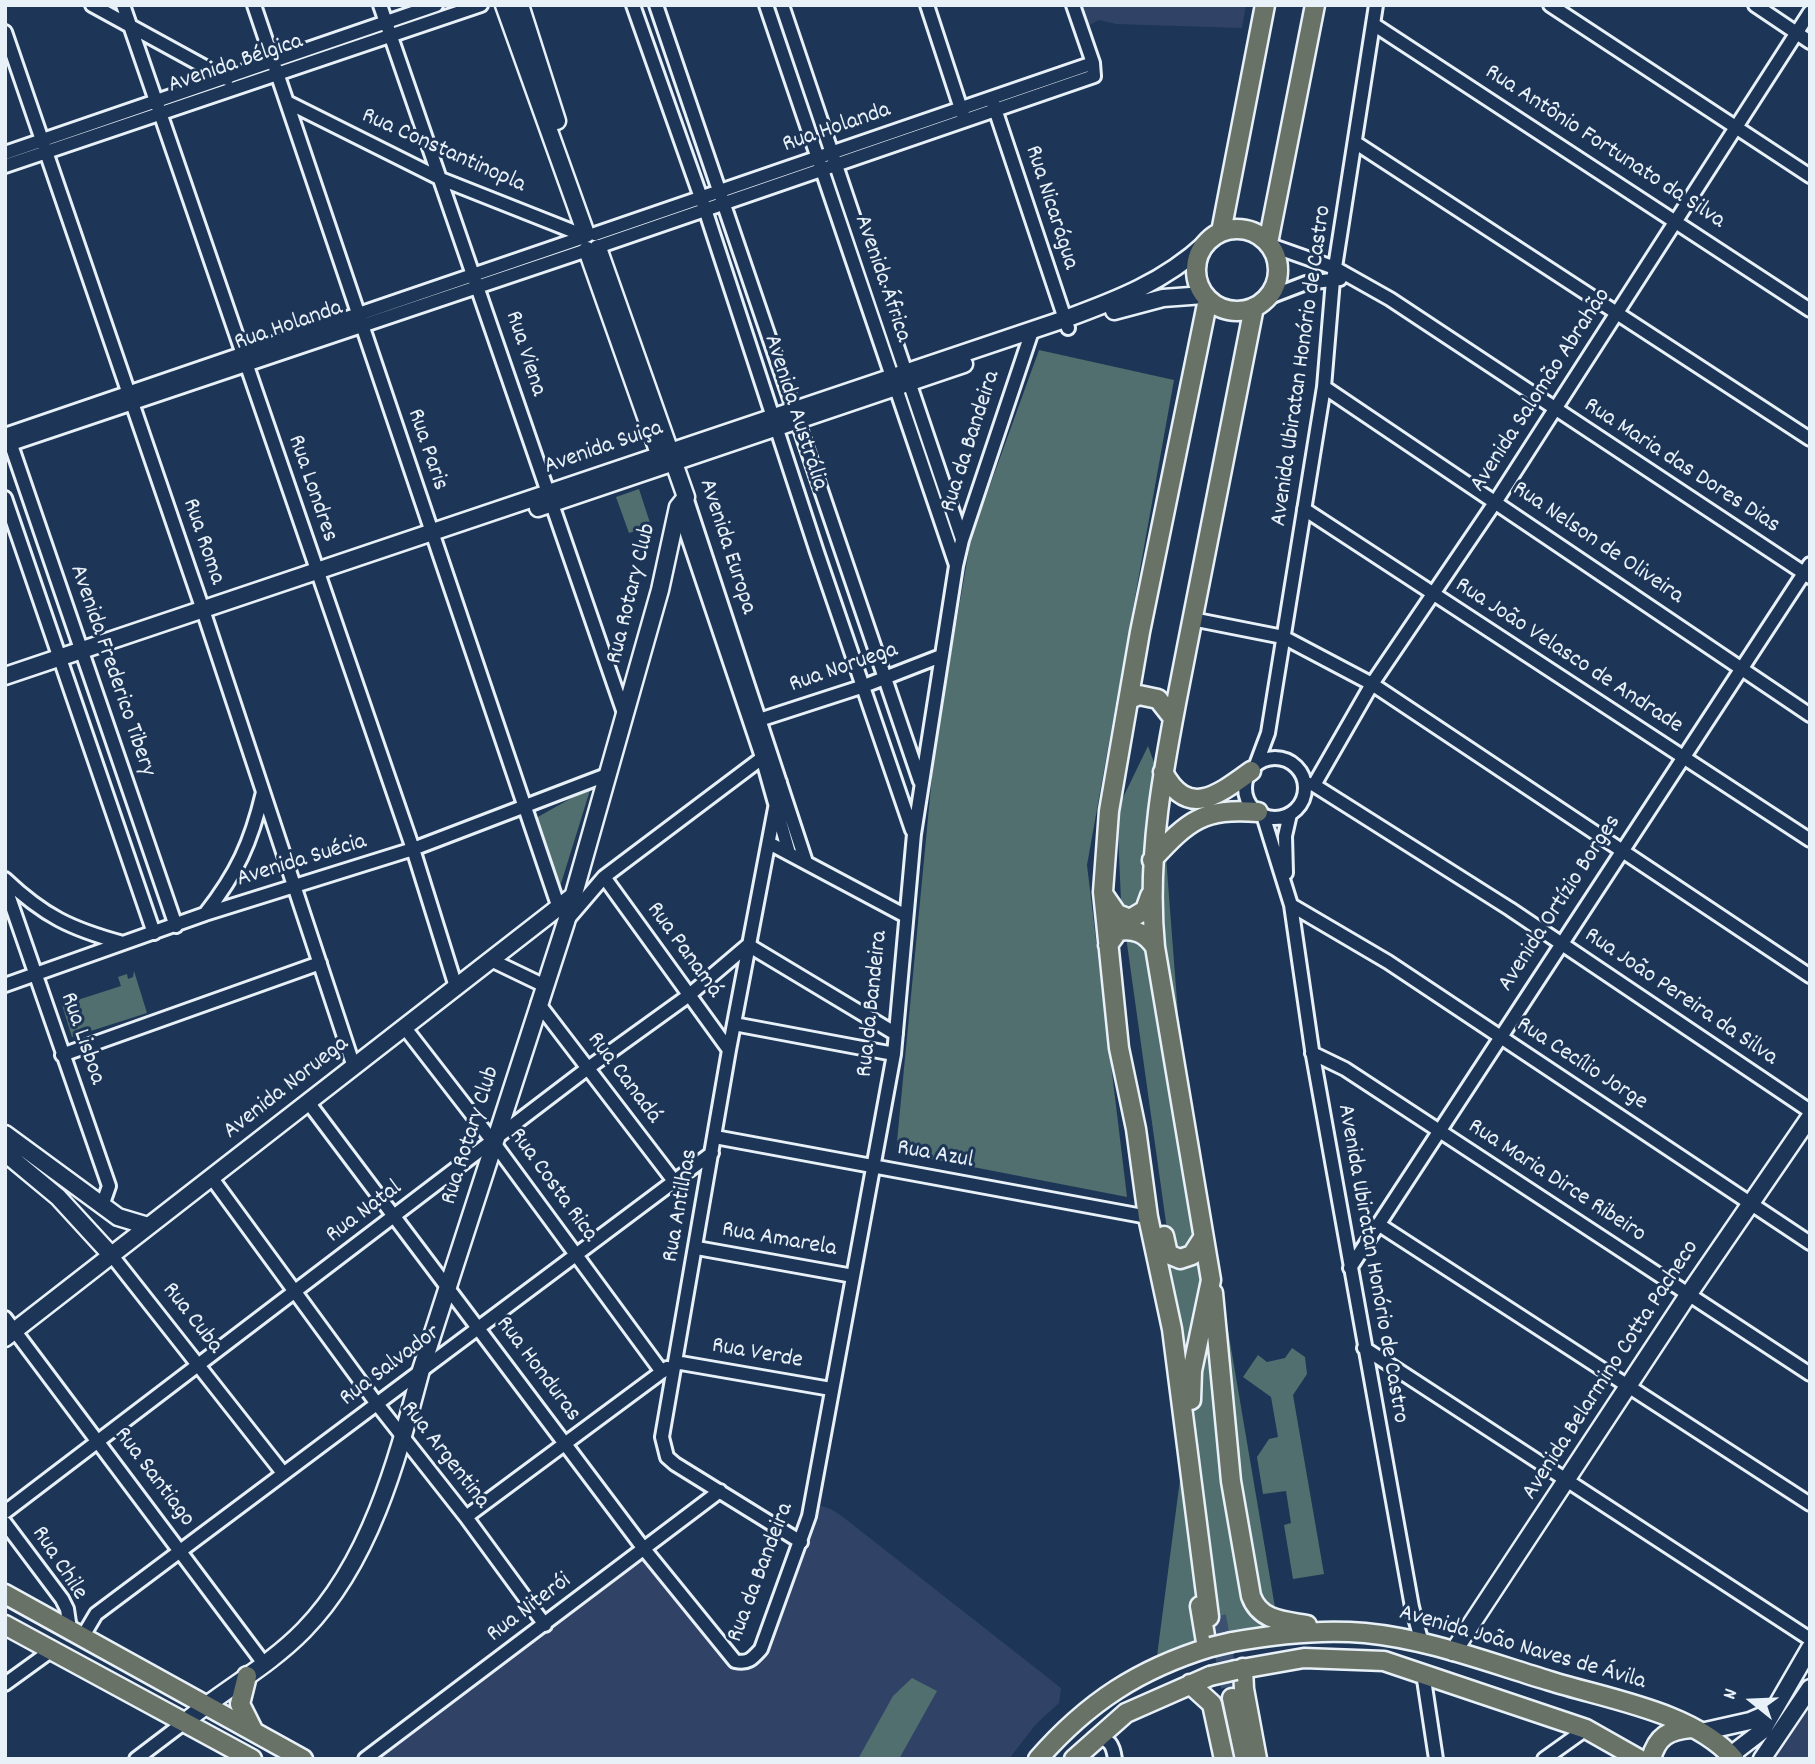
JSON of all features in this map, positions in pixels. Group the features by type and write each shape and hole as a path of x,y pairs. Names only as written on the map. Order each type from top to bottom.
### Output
{"main road":[{"name":"Avenida Europa","path":"505,5 682,502"},
{"name":"Avenida Europa","path":"520,5 591,241"},
{"path":"1221,232 1265,5"},
{"path":"1269,244 1315,5"},
{"path":"1260,303 1230,311 1206,297 1199,286 1196,264 1206,243 1221,232 1241,229 1260,236 1269,244 1278,269 1276,281 1260,303 1192,619 1163,772 1150,895 1155,947 1211,1280 1231,1481 1251,1596 1258,1611 1267,1616 1327,1632"},
{"name":"Avenida Suiça","path":"1066,324 1141,289 1189,259 1206,243"},
{"path":"1206,297 1140,632 1109,811 1102,892 1119,1048 1136,1129 1148,1217 1162,1272 1213,1616 1191,1404 1192,1371 1211,1280"},
{"name":"Avenida Suiça","path":"5,687 62,663 205,614 1066,324 1163,298 1206,297"},
{"name":"Rua Rotary Club","path":"573,896 625,717 682,502"},
{"name":"Avenida Suiça","path":"5,676 62,663"},
{"path":"1130,699 1139,695 1158,699 1173,718"},
{"path":"1163,772 1171,788 1180,796 1192,799 1214,796 1253,768"},
{"path":"1152,860 1187,827 1210,814 1229,810 1261,814"},
{"path":"1102,892 1116,914 1130,919 1145,910 1150,895"},
{"name":"Avenida Noruega","path":"9,1329 113,1257 148,1226 491,960 562,915 573,896"},
{"name":"Rua Rotary Club","path":"187,1721 265,1665 304,1630 338,1588 362,1547 403,1437 421,1370 538,1003 562,915"},
{"path":"1108,946 1118,931 1127,929 1141,933 1155,947"},
{"name":"Avenida Belarmino Cotta Pacheco","path":"1454,1652 1689,1295 1810,1117"},
{"path":"1136,1129 1148,1155 1168,1254 1173,1258 1187,1258 1203,1238"},
{"path":"5,1134 12,1157 118,1217 148,1226"},
{"name":"Rua Cuba","path":"12,1157 58,1197 113,1257"},
{"path":"118,1217 126,1230 128,1243"},
{"path":"1162,1272 1170,1382 1209,1648"},
{"path":"5,1594 303,1759"},
{"path":"5,1625 187,1721 252,1759"},
{"name":"Avenida João Naves de Ávila","path":"1038,1759 1073,1722 1126,1681 1160,1664 1232,1642 1327,1632 1367,1633 1422,1643 1612,1699 1696,1730 1723,1746 1734,1759"},
{"path":"1734,1759 1736,1751 1762,1731 1810,1648"},
{"path":"1427,1675 1446,1667 1454,1652"},
{"name":"Avenida João Naves de Ávila","path":"1074,1759 1094,1738 1126,1713 1210,1676 1304,1658 1353,1658 1384,1661 1586,1729 1639,1759"},
{"path":"1239,1669 1257,1759"},
{"path":"247,1676 240,1704 253,1730"},
{"path":"1190,1684 1212,1704 1224,1759"},
{"path":"1762,1759 1810,1688"},
{"path":"1236,1759 1228,1698 1245,1759"},
{"path":"1651,1759 1661,1737 1667,1732 1750,1721 1772,1712"}],"street":[{"path":"92,5 226,75 231,89"},
{"name":"Rua Londres","path":"123,5 413,849 456,987"},
{"name":"Rua Paris","path":"254,5 523,809 562,915"},
{"name":"Rua Viena","path":"380,5 477,280 625,717"},
{"name":"Avenida Bélgica","path":"388,28 436,5"},
{"name":"Avenida Bélgica","path":"5,166 46,146 158,107 231,89 276,68 388,28 481,5"},
{"name":"Avenida Austrália","path":"633,5 703,203 914,834"},
{"name":"Avenida Austrália","path":"656,5 883,679 921,784"},
{"name":"Avenida África","path":"766,5 870,311 900,379 962,540"},
{"name":"Avenida África","path":"782,5 883,305 900,379 956,566"},
{"path":"928,5 963,115"},
{"name":"Rua Holanda","path":"7,438 820,164 1093,69 1073,5"},
{"name":"Avenida Ubiratan Honório de Castro","path":"1253,768 1268,733 1324,387 1334,274 1376,5"},
{"path":"1550,5 1810,176"},
{"path":"1755,5 1810,42"},
{"name":"Avenida Salomão Abrahão","path":"1309,784 1372,684 1496,501 1552,408 1677,221 1810,12"},
{"name":"Rua Antônio Fortunato da Silva","path":"1373,24 1810,310"},
{"name":"Rua Roma","path":"5,32 205,614 354,1067"},
{"name":"Avenida Bélgica","path":"158,107 226,75 276,68"},
{"name":"Rua Constantinopla","path":"287,102 441,179 591,241"},
{"name":"Rua Nicarágua","path":"993,104 1066,324"},
{"path":"1356,143 1810,439"},
{"name":"Avenida Bélgica","path":"5,153 46,146"},
{"name":"Rua Maria das Dores Dias","path":"1269,244 1334,274 1352,278 1448,336 1552,408 1808,571"},
{"path":"723,264 741,256"},
{"name":"Rua Maria das Dores Dias","path":"1260,303 1334,274"},
{"path":"870,311 883,305"},
{"name":"Rua da Bandeira","path":"734,1661 744,1663 752,1660 761,1649 801,1542 894,1054 904,915 914,834 956,566 962,540 1029,337"},
{"name":"Rua Nelson de Oliveira","path":"1324,387 1810,715"},
{"name":"Avenida Frederico Tibery","path":"7,438 176,926"},
{"name":"Avenida Frederico Tibery","path":"5,498 154,933"},
{"name":"Avenida Europa","path":"682,502 766,755 789,853"},
{"name":"Rua João Velasco de Andrade","path":"1304,509 1810,840"},
{"name":"Avenida Ortízio Borges","path":"1350,1268 1740,667 1808,571"},
{"path":"1192,619 1283,637 1372,684 1810,976"},
{"name":"Rua Noruega","path":"755,721 864,686 941,656"},
{"path":"1268,733 1282,758 1297,767 1309,784 1302,801 1290,814 1274,818 1261,814 1247,797 1246,789 1253,768 1273,758 1282,758"},
{"path":"562,915 604,877 766,755"},
{"name":"Avenida Europa","path":"766,755 780,782 806,862"},
{"name":"Avenida Suécia","path":"5,985 205,915 413,849 609,774"},
{"name":"Rua Antilhas","path":"780,782 729,1050 697,1248 675,1362 663,1447 675,1464 801,1542"},
{"name":"Rua João Pereira da Silva","path":"1309,784 1561,943 1810,1111"},
{"path":"205,915 232,880 246,853 263,792"},
{"name":"Avenida Ubiratan Honório de Castro","path":"1261,814 1291,905 1312,1053 1364,1348 1412,1606 1422,1643"},
{"name":"Avenida Ubiratan Honório de Castro","path":"1287,891 1284,845 1290,814"},
{"path":"769,843 904,915"},
{"path":"573,896 604,877"},
{"name":"Rua Panamá","path":"604,877 729,1050"},
{"path":"5,879 30,903 55,920 77,931 123,943"},
{"name":"Rua Lisboa","path":"5,886 109,1186 102,1206"},
{"name":"Rua Cecílio Jorge","path":"1291,905 1388,962 1810,1243"},
{"path":"748,945 896,1034"},
{"name":"Rua Natal","path":"5,1512 200,1367 588,1068 688,996 748,945"},
{"path":"491,960 543,985"},
{"path":"62,1055 320,963"},
{"name":"Rua Canadá","path":"538,1003 674,1181"},
{"path":"734,1024 894,1054"},
{"name":"Rua Costa Rica","path":"405,1028 494,1143 662,1372"},
{"name":"Rua Maria Dirce Ribeiro","path":"1312,1053 1345,1069 1440,1130 1810,1374"},
{"name":"Rua Honduras","path":"308,1102 644,1549 734,1661"},
{"name":"Rua Azul","path":"715,1137 1148,1217"},
{"name":"Rua Salvador","path":"77,1632 96,1614 180,1550 712,1153"},
{"name":"Rua Argentina","path":"211,1177 377,1404 467,1517 545,1625"},
{"path":"1378,1224 1810,1504"},
{"name":"Rua Amarela","path":"697,1248 853,1276"},
{"name":"Rua Cuba","path":"113,1257 283,1473"},
{"name":"Rua Santiago","path":"9,1329 99,1440 265,1665"},
{"path":"1364,1348 1480,1421 1567,1481 1810,1639"},
{"path":"467,1517 675,1362"},
{"name":"Rua Verde","path":"675,1362 831,1389"},
{"name":"Rua Niterói","path":"365,1759 720,1491"},
{"name":"Rua Chile","path":"5,1523 62,1599 77,1632"},
{"path":"5,1684 52,1650"},
{"path":"1427,1675 1436,1759"},
{"path":"136,1759 187,1721"},
{"path":"1544,1759 1586,1729"},
{"path":"1094,1738 1107,1740 1113,1746 1115,1759"}],"shaded area":[{"path":"1080,5 1246,5 1242,28 1116,24 1099,20 1087,26"},
{"path":"811,1503 831,1509 843,1517 1061,1688 1059,1703 1036,1724 1009,1759 379,1759 647,1552 734,1661 752,1660"},
{"path":"1810,1702 1810,1759 1773,1759"}],"green space":[{"path":"1039,350 1174,380 1087,865 1127,1197 896,1152 935,745 971,538"},
{"path":"639,489 651,526 629,533 616,497"},
{"path":"1148,746 1160,779 1181,1053 1279,1631 1157,1656 1190,1403 1182,1331 1177,1331 1165,1252 1170,1251 1121,901 1117,810"},
{"path":"591,787 559,890 536,818"},
{"path":"134,971 147,1013 72,1037 62,1005 121,986 118,977 127,974 128,979 133,977"},
{"path":"1292,1348 1305,1357 1307,1374 1293,1395 1324,1574 1293,1579 1284,1525 1291,1523 1286,1491 1263,1494 1257,1457 1269,1439 1278,1437 1271,1397 1243,1377 1258,1355 1267,1362 1285,1358"},
{"path":"912,1678 937,1691 899,1759 858,1759 893,1696"}],"tunnel":[{"path":"1217,1616 1232,1698"}]}
